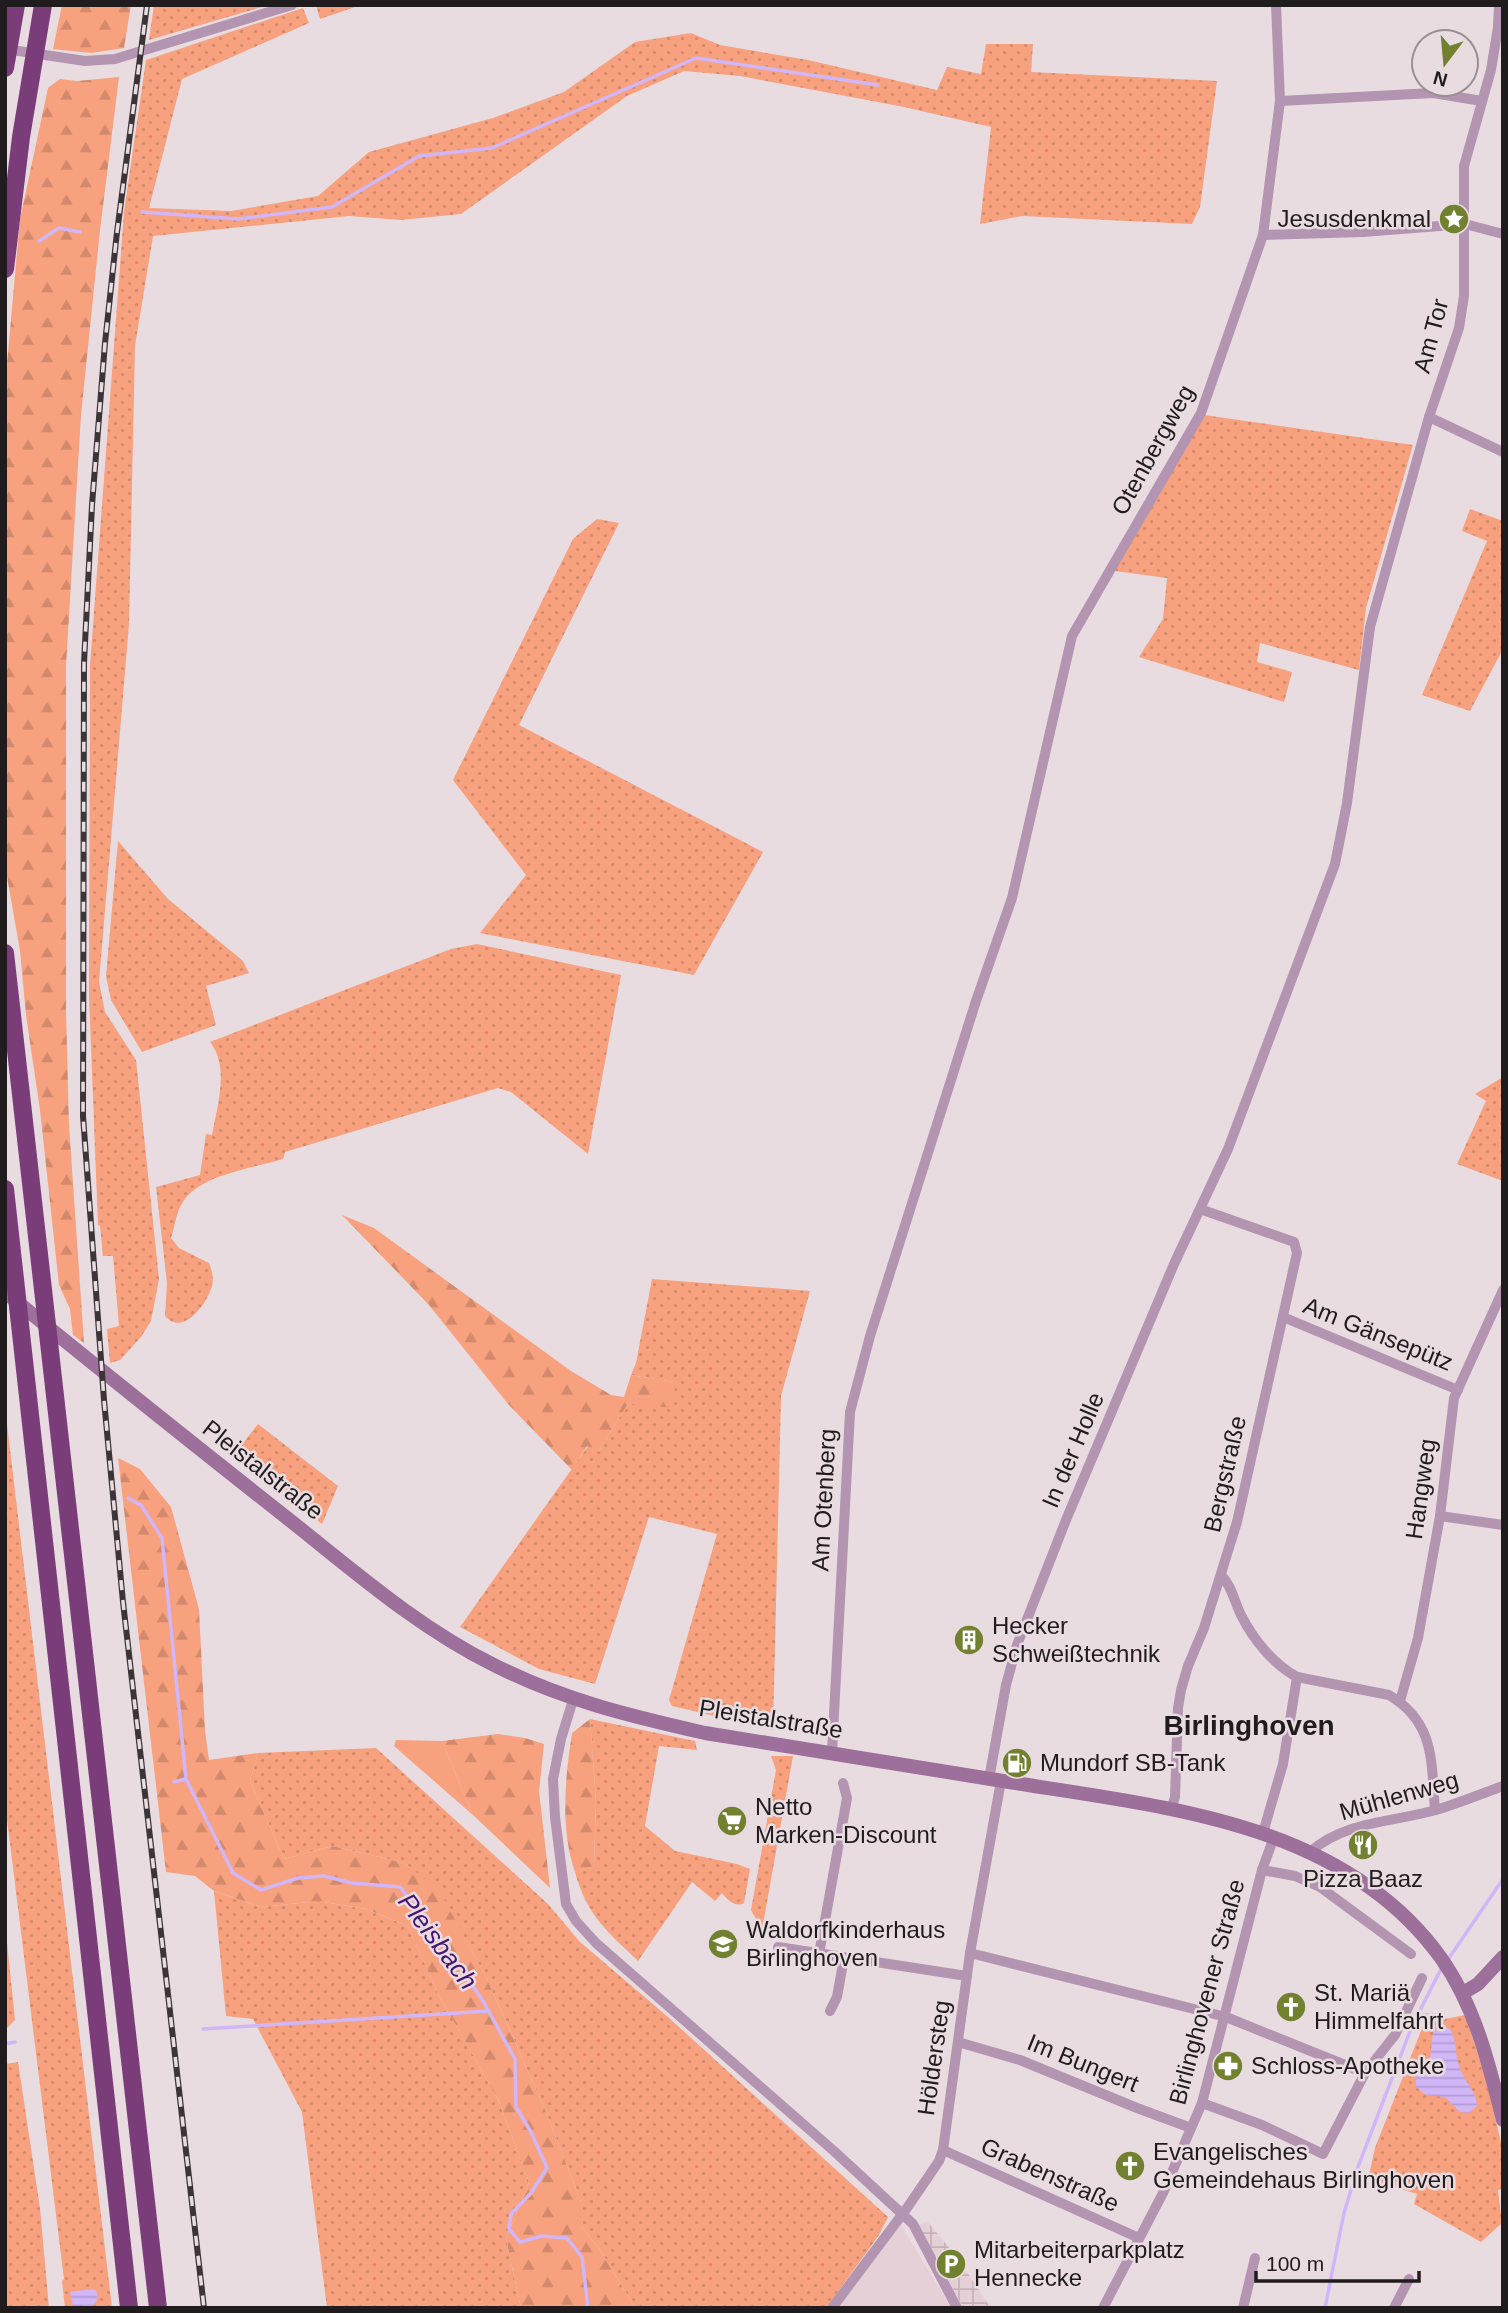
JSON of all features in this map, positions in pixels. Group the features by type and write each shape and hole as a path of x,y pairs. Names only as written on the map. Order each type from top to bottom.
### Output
{"highway":[{"path":"5,68 16,5"},
{"path":"5,269 21,137 43,5"},
{"path":"5,953 158,2308"},
{"path":"5,1189 129,2308"}],"main road":[{"name":"Pleistalstraße","path":"5,1292 413,1618 493,1665 573,1700 705,1732 1208,1817 1268,1835 1336,1864 1373,1888 1439,1955 1450,1971 1463,1993 1484,2046 1503,2120"},
{"path":"1463,1993 1478,1984 1503,1957"}],"street":[{"path":"5,50 85,61 115,59 292,5"},
{"name":"Otenbergweg","path":"896,1256 976,1001 1012,898 1072,636 1201,413 1263,235 1280,101 1276,5"},
{"name":"Am Tor","path":"1228,1149 1335,864 1345,814 1370,627 1429,417 1459,328 1464,296 1464,166 1501,27 1499,5"},
{"path":"1280,101 1433,93 1482,101"},
{"path":"1263,235 1363,232 1465,224 1503,234"},
{"path":"1429,417 1503,452"},
{"name":"In der Holle","path":"995,1780 1006,1685 1017,1645 1066,1520 1174,1264 1228,1149"},
{"name":"Bergstraße","path":"1171,1810 1175,1797 1180,1697 1237,1522 1297,1253 1294,1242 1200,1209"},
{"name":"Am Otenberg","path":"832,1752 850,1412 870,1336 896,1256"},
{"name":"Hangweg","path":"1400,1701 1418,1638 1440,1516 1454,1398 1503,1290"},
{"name":"Am Gänsepütz","path":"1283,1317 1458,1390"},
{"path":"1440,1516 1503,1525"},
{"path":"1221,1575 1228,1582 1241,1615 1265,1651 1289,1672 1297,1677 1389,1695 1400,1701 1427,1735 1435,1810"},
{"name":"Birlinghovener Straße","path":"1103,2308 1163,2193 1202,2103 1262,1870 1297,1677"},
{"path":"573,1700 553,1779 566,1905 576,1921 596,1942 913,2224 957,2308"},
{"name":"Höldersteg","path":"832,2308 903,2214 939,2161 943,2150 995,1780"},
{"path":"819,1954 847,1798 843,1783"},
{"name":"Mühlenweg","path":"1310,1852 1322,1842 1354,1828 1435,1810 1503,1786"},
{"path":"1262,1870 1295,1876 1320,1887 1411,1954"},
{"path":"778,1947 967,1976"},
{"path":"970,1954 1226,2017 1365,2073"},
{"path":"830,2011 837,1997 844,1958"},
{"path":"1202,2103 1262,2125 1323,2154 1365,2073 1395,2035 1422,1978"},
{"name":"Im Bungert","path":"958,2042 1020,2060 1191,2127"},
{"name":"Grabenstraße","path":"943,2150 1139,2238"},
{"path":"1243,2308 1255,2258"},
{"path":"1394,2308 1409,2279"}],"shaded area":[{"path":"1441,2026 1450,2029 1460,2069 1475,2096 1477,2106 1469,2113 1460,2112 1445,2097 1426,2095 1416,2087 1416,2075 1430,2059 1433,2033"},
{"name":"Mitarbeiterparkplatz Hennecke","path":"927,2221 956,2256 991,2308 963,2308 919,2225"},
{"path":"901,2225 951,2308 838,2308"},
{"path":"96,2290 97,2297 93,2305 73,2306 70,2292"}],"green space":[{"path":"62,5 131,5 124,48 91,53 53,49"},
{"path":"154,5 262,5 262,7 149,40"},
{"path":"316,5 361,5 320,19"},
{"path":"303,8 309,23 182,79 149,208 231,211 318,196 369,152 493,118 564,92 635,42 691,33 720,45 808,60 937,90 947,67 981,74 986,44 1033,44 1031,72 1217,81 1200,207 1192,224 1022,216 980,224 991,127 904,107 740,76 684,71 627,96 461,214 401,220 349,216 153,236 135,346 129,624 99,982 105,1012 136,1060 159,1279 151,1321 141,1337 120,1360 110,1363 107,1329 119,1326 113,1256 103,1256 98,1225 89,996 90,665 124,212 146,60"},
{"path":"119,77 81,415 66,666 66,1010 69,1125 84,1343 73,1335 70,1309 59,1285 20,951 5,865 5,386 20,219 48,88 60,79 77,81"},
{"path":"1204,415 1413,445 1366,608 1359,670 1260,643 1257,662 1292,672 1284,702 1139,657 1163,619 1167,578 1115,571"},
{"path":"1470,509 1503,521 1503,649 1470,711 1422,695 1487,541 1462,531"},
{"path":"597,519 619,523 519,725 763,852 694,975 480,933 526,875 453,780 573,539"},
{"path":"118,841 168,899 243,961 249,973 206,986 216,1025 142,1052 111,1000 106,976"},
{"path":"477,944 621,975 588,1154 511,1092 498,1088 285,1152 283,1159 214,1179 201,1185 183,1202 171,1238 179,1248 209,1263 212,1286 200,1309 193,1316 179,1323 165,1316 167,1283 156,1187 200,1175 206,1134 212,1135 221,1075 216,1052 210,1042 451,949"},
{"path":"1503,1077 1503,1181 1457,1164 1486,1101 1475,1094"},
{"path":"342,1215 374,1228 571,1371 611,1395 624,1397 631,1375 675,1382 674,1408 628,1404 598,1452 587,1446 572,1470 508,1404 429,1305"},
{"path":"652,1279 810,1291 781,1396 773,1730 672,1706 669,1700 717,1534 649,1517 595,1684 539,1669 460,1627 588,1446 598,1452 628,1404 674,1382 631,1375 636,1363"},
{"path":"5,1407 112,2308 65,2308 64,2279 5,1803"},
{"path":"258,1424 338,1486 322,1524 237,1451"},
{"path":"118,1458 140,1469 171,1507 199,1609 209,1760 258,1753 250,1780 284,1859 332,1846 405,1863 440,1892 487,1979 544,2107 581,2202 581,2227 599,2248 635,2308 521,2308 506,2239 529,2182 498,2099 439,1996 408,1926 366,1909 318,1901 261,1907 214,1891 195,1876 166,1872"},
{"path":"590,1719 695,1741 697,1750 659,1746 645,1826 675,1851 750,1869 744,1903 738,1905 722,1893 715,1901 692,1882 638,1961 599,1922 586,1900 575,1872 594,1866 596,1802"},
{"path":"590,1719 596,1802 594,1866 575,1872 567,1838 567,1768 572,1733"},
{"path":"498,1734 544,1744 539,1791 550,1888 473,1815 442,1741"},
{"path":"396,1740 442,1741 473,1815 394,1746"},
{"path":"376,1748 548,1904 580,1942 668,2017 888,2217 879,2235 826,2308 635,2308 599,2248 581,2227 581,2202 544,2107 487,1979 440,1893 405,1863 332,1846 284,1859 250,1780 258,1753"},
{"path":"771,1756 793,1756 762,1930 751,1910 776,1770"},
{"path":"214,1891 261,1907 318,1901 366,1909 408,1926 439,1996 498,2099 529,2182 506,2239 521,2308 327,2308 302,2112 253,2019 226,2016"},
{"path":"5,1923 15,2020 5,2030"},
{"path":"1465,2015 1489,2088 1503,2152 1503,2189 1498,2190 1502,2223 1481,2242 1414,2204 1417,2194 1378,2182 1369,2175 1375,2148 1424,2023"},
{"path":"18,2062 40,2208 49,2308 5,2308 5,2064"}],"waterway":[{"path":"142,212 238,219 332,207 419,156 492,148 696,58 878,85"},
{"path":"39,241 59,228 80,232"},
{"name":"Pleisbach","path":"128,1498 141,1505 162,1538 186,1779 233,1873 261,1890 298,1878 324,1876 352,1883 400,1887 442,1941 483,2001 515,2059 516,2107 547,2168 531,2193 511,2214 509,2229 520,2242 542,2236 567,2238 582,2257 588,2308"},
{"path":"174,1782 185,1779"},
{"path":"1447,1961 1503,1879"},
{"path":"1325,2308 1344,2213 1358,2167 1412,2026 1442,1967"},
{"path":"203,2029 489,2011"},
{"path":"1417,2015 1442,2015"},
{"path":"5,2044 15,2042"}],"railway":[{"path":"147,5 117,232 92,505 84,663 83,1116 104,1400 123,1602 204,2308"}],"place":[{"name":"Jesusdenkmal","path":"1454,219"},
{"name":"Hecker Schweißtechnik","path":"969,1640"},
{"name":"Mundorf SB-Tank","path":"1017,1763"},
{"name":"Netto Marken-Discount","path":"732,1821"},
{"name":"Pizza Baaz","path":"1363,1845"},
{"name":"Waldorfkinderhaus Birlinghoven","path":"723,1944"},
{"name":"St. Mariä Himmelfahrt","path":"1291,2007"},
{"name":"Schloss-Apotheke","path":"1228,2066"},
{"name":"Evangelisches Gemeindehaus Birlinghoven","path":"1130,2166"},
{"name":"Mitarbeiterparkplatz Hennecke","path":"951,2264"}],"district":[{"name":"Birlinghoven","path":"1249,1725"}]}
